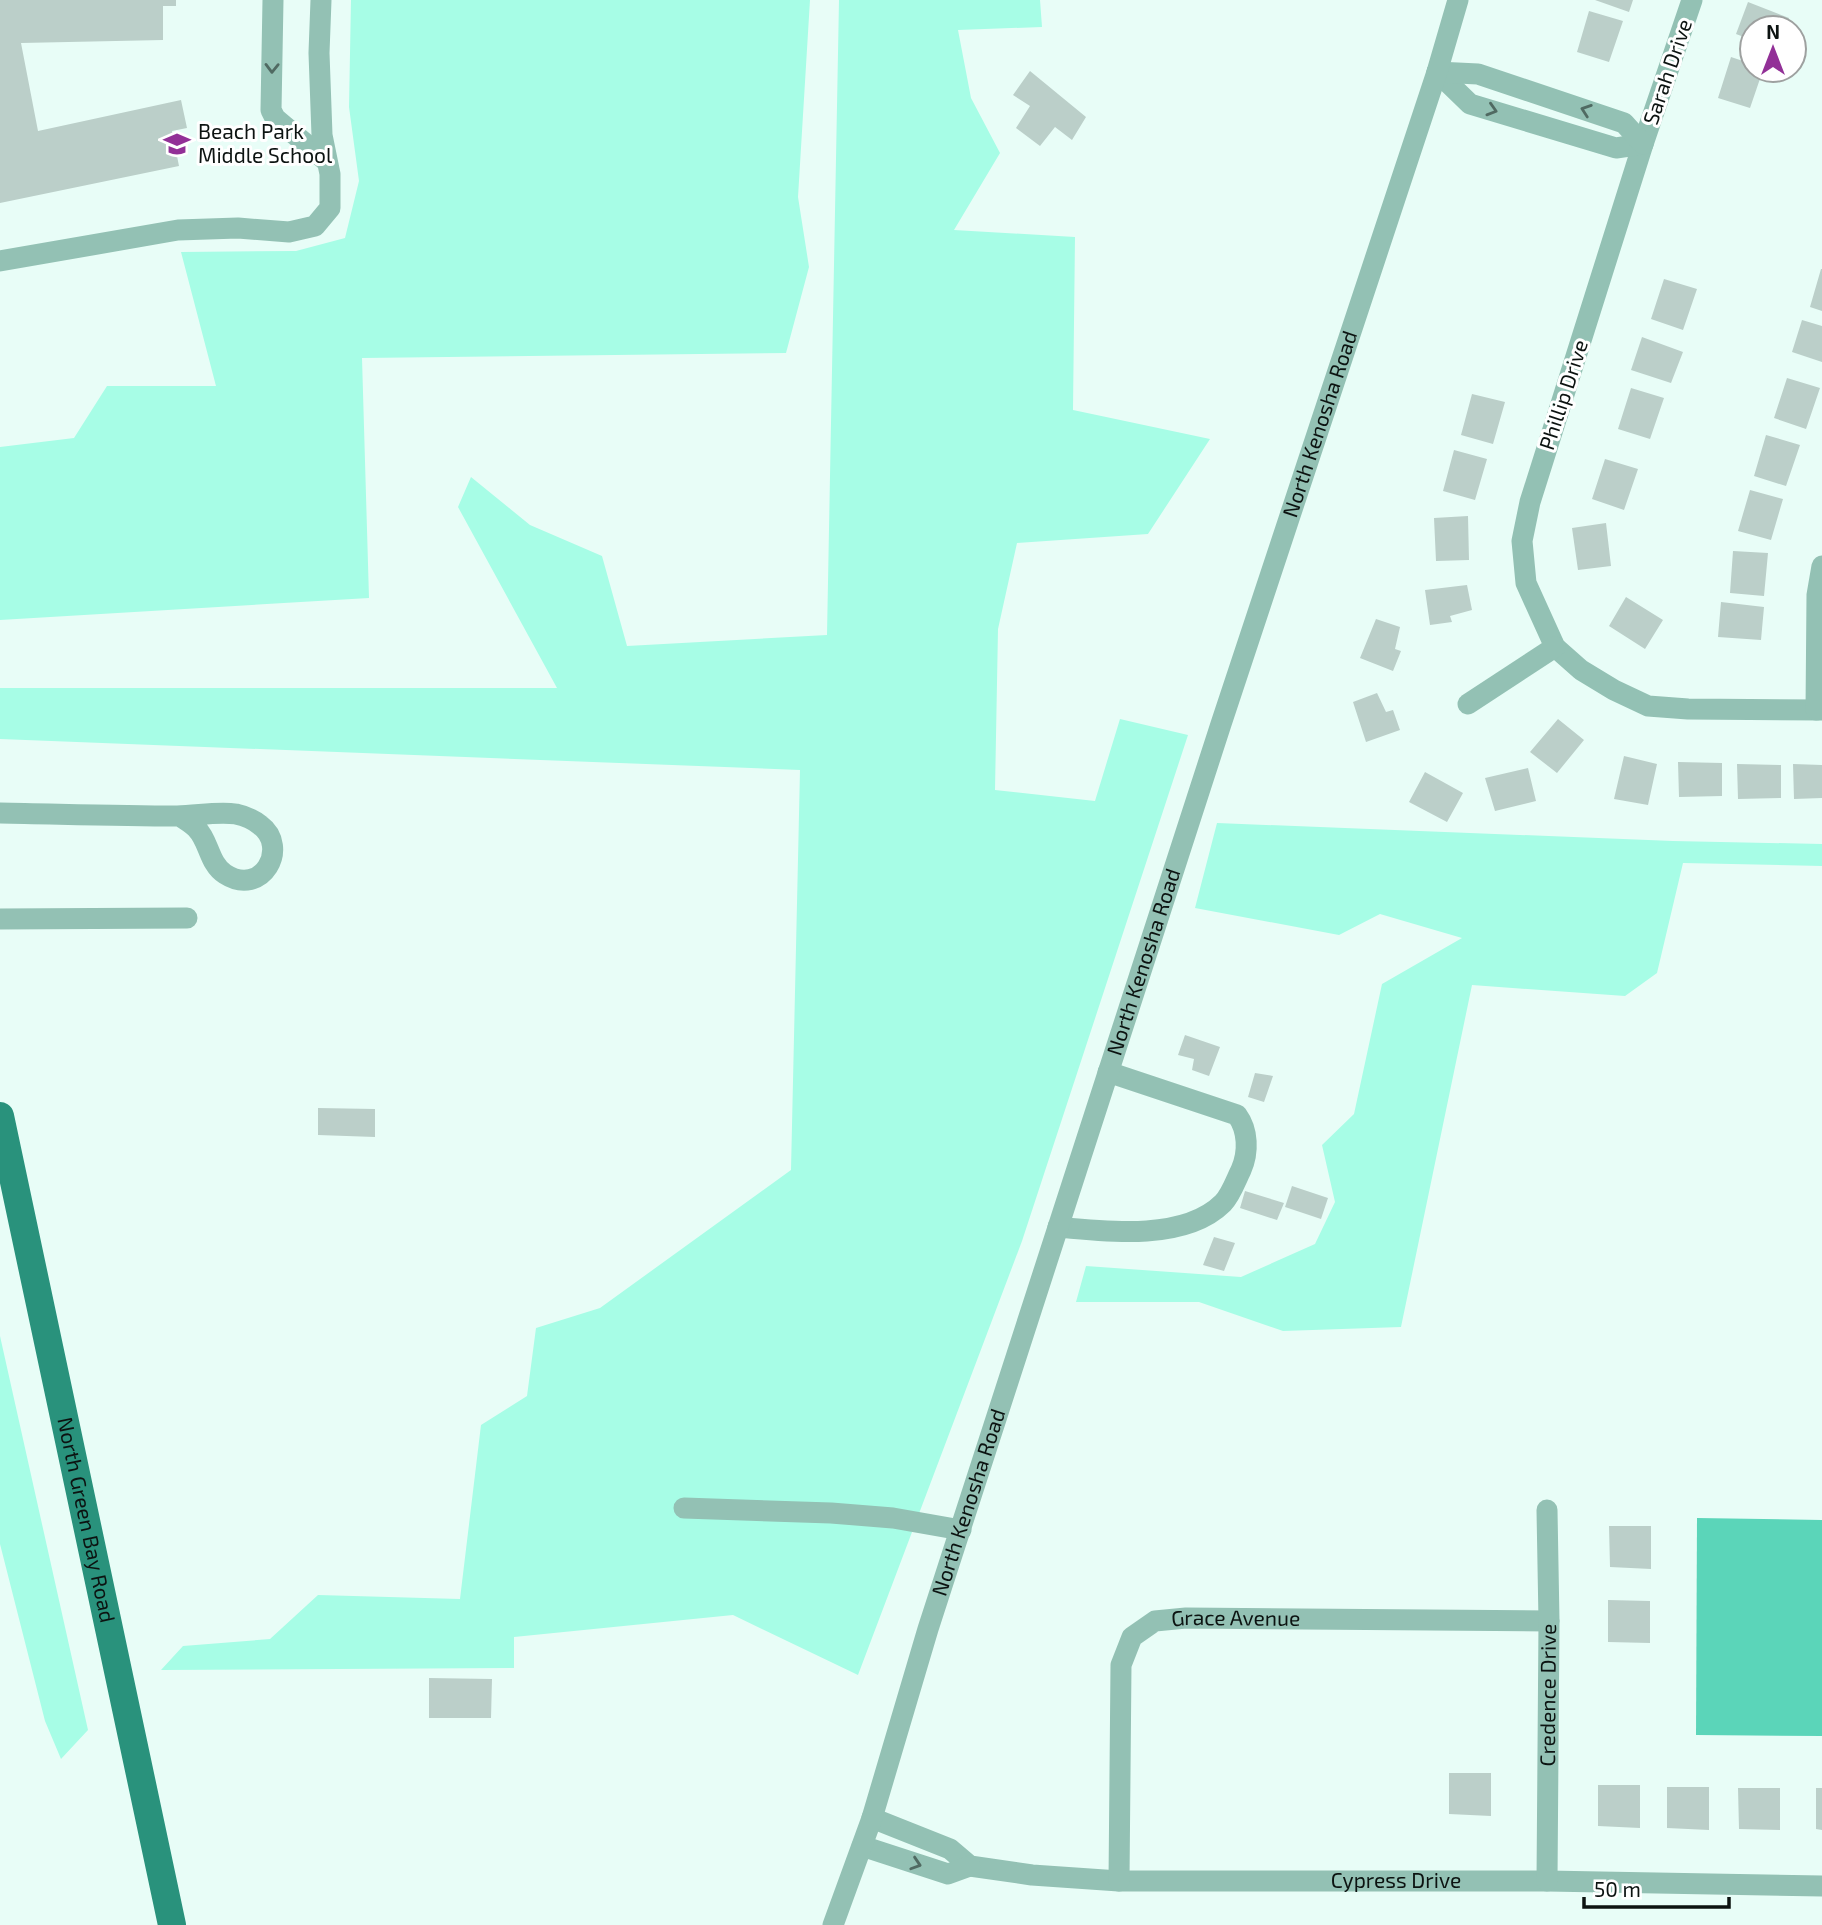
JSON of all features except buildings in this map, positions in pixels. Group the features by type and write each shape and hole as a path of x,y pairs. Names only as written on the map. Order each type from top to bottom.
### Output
{"main road":[{"name":"North Green Bay Road","path":"0,1116 172,1925"}],"street":[{"path":"273,0 271,110 275,118 325,160"},
{"path":"0,261 178,230 238,228 289,232 315,226 330,208 330,174 322,135 321,0"},
{"name":"North Kenosha Road","path":"833,1925 872,1818 928,1629 1437,72 1458,0"},
{"name":"Sarah Drive","path":"1643,144 1692,0"},
{"path":"1437,72 1478,74 1624,123 1643,144"},
{"path":"1437,72 1470,104 1616,148 1643,144"},
{"name":"Phillip Drive","path":"1643,144 1530,502 1522,541 1526,583 1555,647 1581,670 1648,706 1819,710"},
{"path":"1819,710 1818,595 1822,566"},
{"path":"1468,704 1555,647"},
{"path":"0,813 180,816"},
{"path":"0,919 187,918"},
{"path":"1058,1227 1106,1232 1154,1230 1199,1221 1225,1202 1245,1160 1245,1127 1237,1115 1108,1072"},
{"path":"684,1508 831,1513 893,1518 961,1530"},
{"name":"Credence Drive","path":"1547,1510 1547,1881"},
{"name":"Grace Avenue","path":"1119,1881 1121,1665 1132,1637 1155,1621 1200,1618 1549,1621"},
{"name":"Cypress Drive","path":"872,1818 950,1849 970,1866"},
{"name":"Cypress Drive","path":"862,1846 948,1874 970,1866 1032,1875 1119,1881 1547,1881 1822,1886"}],"shaded area":[{"path":"351,0 810,0 798,197 809,267 786,353 362,358 369,598 0,620 0,447 74,438 107,386 216,386 181,252 296,251 345,238 359,181 349,107"},
{"path":"839,0 1040,0 1042,27 958,30 971,98 1000,153 954,230 1075,237 1073,410 1210,439 1148,534 1017,543 998,629 995,790 1095,801 1120,719 1188,735 1022,1241 858,1675 733,1615 514,1637 514,1668 161,1670 183,1646 270,1639 318,1595 460,1599 481,1425 527,1396 536,1328 600,1308 791,1170 800,770 0,739 0,688 557,688 458,507 471,477 530,525 602,556 627,646 827,635"},
{"path":"1217,823 1673,841 1822,844 1822,866 1683,863 1657,973 1625,996 1472,985 1401,1327 1283,1331 1199,1302 1076,1302 1086,1266 1241,1277 1315,1244 1335,1202 1322,1145 1354,1114 1382,984 1462,938 1380,914 1339,935 1195,908"},
{"path":"0,1336 88,1730 61,1759 45,1721 0,1544"},
{"path":"1697,1518 1822,1520 1822,1736 1696,1735"}],"place":[{"name":"Beach Park Middle School","path":"177,144"}]}
